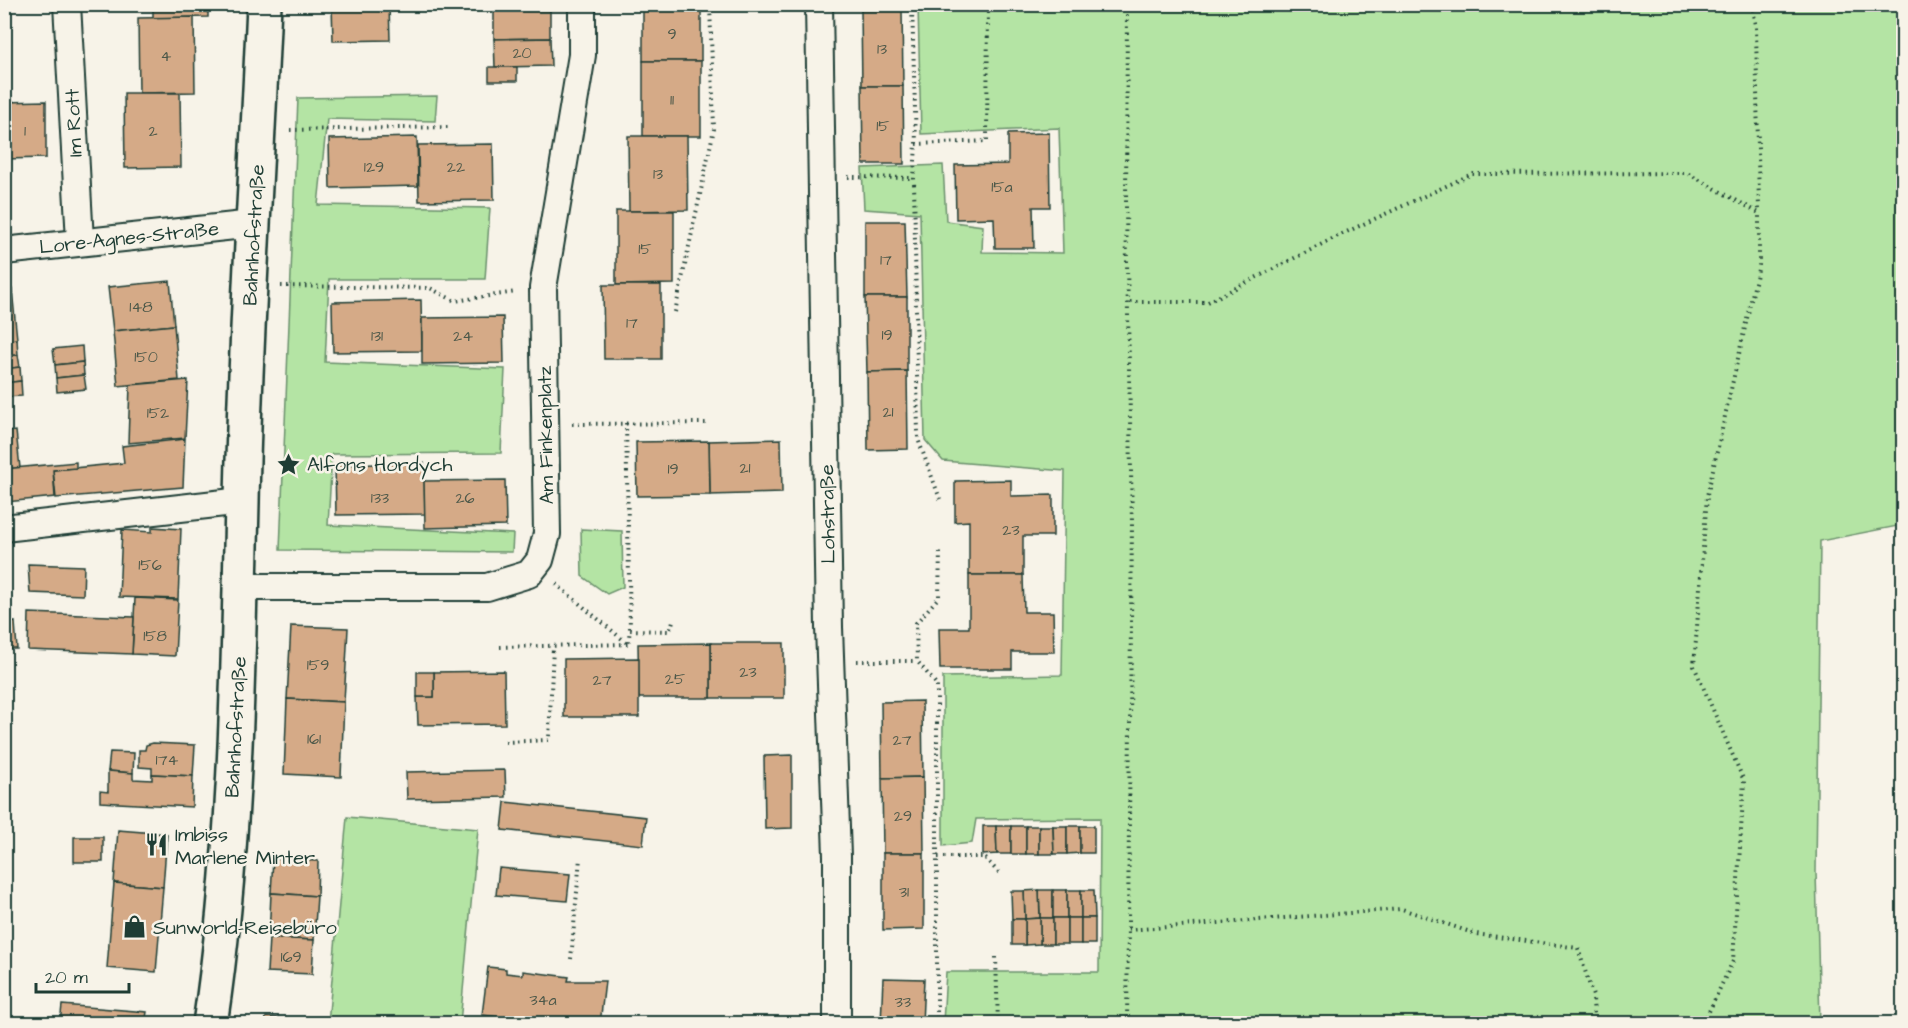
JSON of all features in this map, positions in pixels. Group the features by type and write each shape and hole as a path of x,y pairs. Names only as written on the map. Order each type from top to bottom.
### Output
{"street":[{"name":"Im Rott","path":"67,4 80,241"},
{"name":"Bahnhofstraße","path":"210,1023 217,977 232,790 250,285 264,4"},
{"name":"Am Finkenplatz","path":"535,567 540,560 547,534 543,288 582,55 582,4"},
{"name":"Lohstraße","path":"819,4 831,661 837,856 837,1023"},
{"name":"Lore-Agnes-Straße","path":"4,250 253,224"},
{"path":"4,528 242,501"},
{"path":"241,587 487,587 529,574 535,567"}],"path":[{"path":"675,312 714,129 710,4"},
{"path":"912,4 916,144 914,178 918,439 939,499"},
{"path":"916,144 987,141 988,4"},
{"path":"1127,4 1126,210 1130,302 1132,523 1127,1023"},
{"path":"1703,1023 1733,961 1744,782 1695,666 1707,496 1759,265 1756,25 1752,4"},
{"path":"259,131 451,127"},
{"path":"1130,302 1208,302 1342,234 1472,174 1687,173 1759,213"},
{"path":"822,177 914,178"},
{"path":"250,285 430,288 455,301 543,288"},
{"path":"626,423 630,630 628,644"},
{"path":"544,424 707,423"},
{"path":"937,1023 937,685 917,661 916,623 939,597 940,551"},
{"path":"535,567 628,644"},
{"path":"630,630 670,631 673,621"},
{"path":"500,648 628,644"},
{"path":"505,742 549,740 553,646"},
{"path":"831,661 917,661"},
{"path":"938,856 984,857 999,873"},
{"path":"571,959 580,858"},
{"path":"1128,930 1402,909 1476,934 1578,948 1593,996 1594,1023"},
{"path":"996,957 998,1023"}],"green space":[{"path":"918,5 1903,5 1903,525 1820,541 1816,872 1820,1023 943,1023 946,972 1099,972 1100,818 976,819 972,843 943,846 943,677 1062,675 1065,471 943,461 925,440 920,213 864,209 862,168 943,165 946,221 983,226 982,252 1063,253 1059,128 921,134"},
{"path":"437,96 435,121 327,119 318,205 490,208 485,279 329,279 325,362 505,369 501,453 332,454 328,525 513,534 512,552 280,550 298,98"},
{"path":"581,529 622,531 623,587 607,594 582,576"},
{"path":"347,817 478,829 460,1023 328,1023"}],"building":[{"path":"153,4 208,4 208,17 153,18"},
{"path":"332,4 389,4 390,40 333,41"},
{"path":"494,4 549,4 550,10 494,11"},
{"path":"643,4 701,4 701,61 643,61"},
{"path":"861,4 902,4 902,10 861,10"},
{"path":"550,10 550,38 494,39 494,11"},
{"path":"861,10 902,10 903,86 862,86"},
{"path":"194,17 195,92 139,93 138,18"},
{"path":"550,38 551,66 495,67 494,39"},
{"path":"643,61 701,61 701,136 643,136"},
{"path":"489,67 517,67 517,81 489,81"},
{"path":"862,86 903,86 904,164 863,164"},
{"path":"124,93 180,93 181,167 125,168"},
{"path":"46,101 46,158 4,159 4,102"},
{"path":"1049,133 1050,207 1033,207 1034,248 995,248 994,218 956,219 955,165 1008,164 1008,134"},
{"path":"628,136 687,136 688,210 629,211"},
{"path":"417,137 418,186 330,188 329,139"},
{"path":"493,144 494,200 419,201 418,145"},
{"path":"616,211 674,211 674,284 616,285"},
{"path":"865,221 905,221 907,297 865,297"},
{"path":"170,281 174,325 113,331 108,287"},
{"path":"603,285 661,285 661,359 604,359"},
{"path":"12,289 17,339 4,341 4,290"},
{"path":"865,297 907,297 907,371 867,372"},
{"path":"421,300 422,351 333,352 332,302"},
{"path":"503,317 504,363 422,364 422,318"},
{"path":"174,325 179,380 118,386 113,331"},
{"path":"17,339 18,355 4,356 4,341"},
{"path":"82,346 83,362 55,365 53,349"},
{"path":"18,355 20,367 4,369 4,356"},
{"path":"83,362 84,375 56,378 55,365"},
{"path":"20,367 21,381 4,383 4,369"},
{"path":"907,371 908,449 868,450 867,372"},
{"path":"84,375 86,389 57,392 56,378"},
{"path":"188,380 185,438 128,443 130,385"},
{"path":"21,381 22,396 4,397 4,383"},
{"path":"16,431 20,468 4,469 4,432"},
{"path":"185,439 183,487 56,498 53,470 124,463 122,446"},
{"path":"781,439 782,493 710,495 709,441"},
{"path":"709,441 710,495 637,496 636,442"},
{"path":"76,462 76,468 53,470 55,497 6,502 4,469"},
{"path":"424,463 425,514 336,515 335,465"},
{"path":"505,480 506,526 425,528 424,481"},
{"path":"1011,480 1011,496 1053,495 1053,536 1023,536 1023,575 969,575 969,521 955,522 955,481"},
{"path":"152,527 181,529 178,599 119,597 122,530 152,532"},
{"path":"28,564 84,566 83,595 30,593"},
{"path":"969,575 1023,575 1024,612 1053,612 1054,652 1012,652 1012,669 940,669 939,628 969,628"},
{"path":"135,598 178,600 175,656 132,654"},
{"path":"29,613 134,617 132,654 28,650"},
{"path":"15,622 17,649 4,649 4,624"},
{"path":"291,626 348,628 344,702 287,699"},
{"path":"711,643 784,643 784,698 711,698"},
{"path":"711,643 711,698 639,698 638,644"},
{"path":"639,658 639,717 564,717 564,659"},
{"path":"504,671 505,724 418,725 417,697 434,697 434,672"},
{"path":"417,672 434,672 434,697 417,697"},
{"path":"287,699 344,702 341,777 284,774"},
{"path":"922,701 923,777 882,778 881,702"},
{"path":"153,743 195,745 193,776 152,774 152,768 139,767 139,750 145,750 146,745"},
{"path":"110,752 134,753 133,773 108,771"},
{"path":"792,755 792,828 765,829 764,756"},
{"path":"505,770 506,797 407,799 406,772"},
{"path":"108,771 133,773 133,779 152,780 152,774 193,776 192,807 100,802 100,791 108,792"},
{"path":"923,777 924,853 883,853 882,778"},
{"path":"505,802 646,817 643,845 502,830"},
{"path":"983,826 996,826 997,854 983,855"},
{"path":"996,826 1011,826 1011,854 997,854"},
{"path":"1011,826 1026,826 1026,854 1011,854"},
{"path":"1026,826 1039,826 1039,854 1026,854"},
{"path":"1039,826 1053,826 1054,854 1039,854"},
{"path":"1053,826 1067,826 1067,854 1054,854"},
{"path":"1067,826 1080,826 1080,853 1067,854"},
{"path":"1080,826 1094,826 1094,853 1080,853"},
{"path":"118,830 167,834 163,887 114,883"},
{"path":"74,837 103,837 103,862 74,862"},
{"path":"883,853 924,853 924,929 883,930"},
{"path":"273,859 318,861 317,896 271,893"},
{"path":"499,868 570,874 567,901 496,895"},
{"name":"Sunworld-Reisebüro","path":"114,883 163,887 156,972 107,968"},
{"path":"1039,890 1053,890 1053,918 1040,918"},
{"path":"1039,890 1040,918 1025,919 1024,891"},
{"path":"1053,890 1067,890 1067,918 1053,918"},
{"path":"1067,890 1081,890 1081,918 1067,918"},
{"path":"1081,890 1094,890 1095,918 1081,918"},
{"path":"1011,891 1024,891 1025,919 1012,919"},
{"path":"271,893 317,896 314,940 269,938"},
{"path":"1040,918 1053,918 1053,944 1040,944"},
{"path":"1040,918 1040,944 1025,945 1025,919"},
{"path":"1053,918 1067,918 1067,944 1053,944"},
{"path":"1067,918 1081,918 1081,944 1067,944"},
{"path":"1081,918 1095,918 1095,944 1081,944"},
{"path":"1012,919 1025,919 1025,945 1012,945"},
{"path":"269,938 314,940 312,974 267,972"},
{"path":"488,967 506,969 506,973 523,975 523,971 569,977 568,981 605,981 600,1024 498,1024 498,1017 482,1015"},
{"path":"883,978 924,979 922,1024 881,1024"},
{"path":"62,1005 147,1012 145,1024 60,1024"},
{"path":"266,1017 310,1020 310,1024 265,1024"}],"place":[{"name":"Alfons Hordych","path":"289,464"},
{"name":"Imbiss Marlene Minter","path":"157,845"},
{"name":"Sunworld-Reisebüro","path":"135,927"}]}
